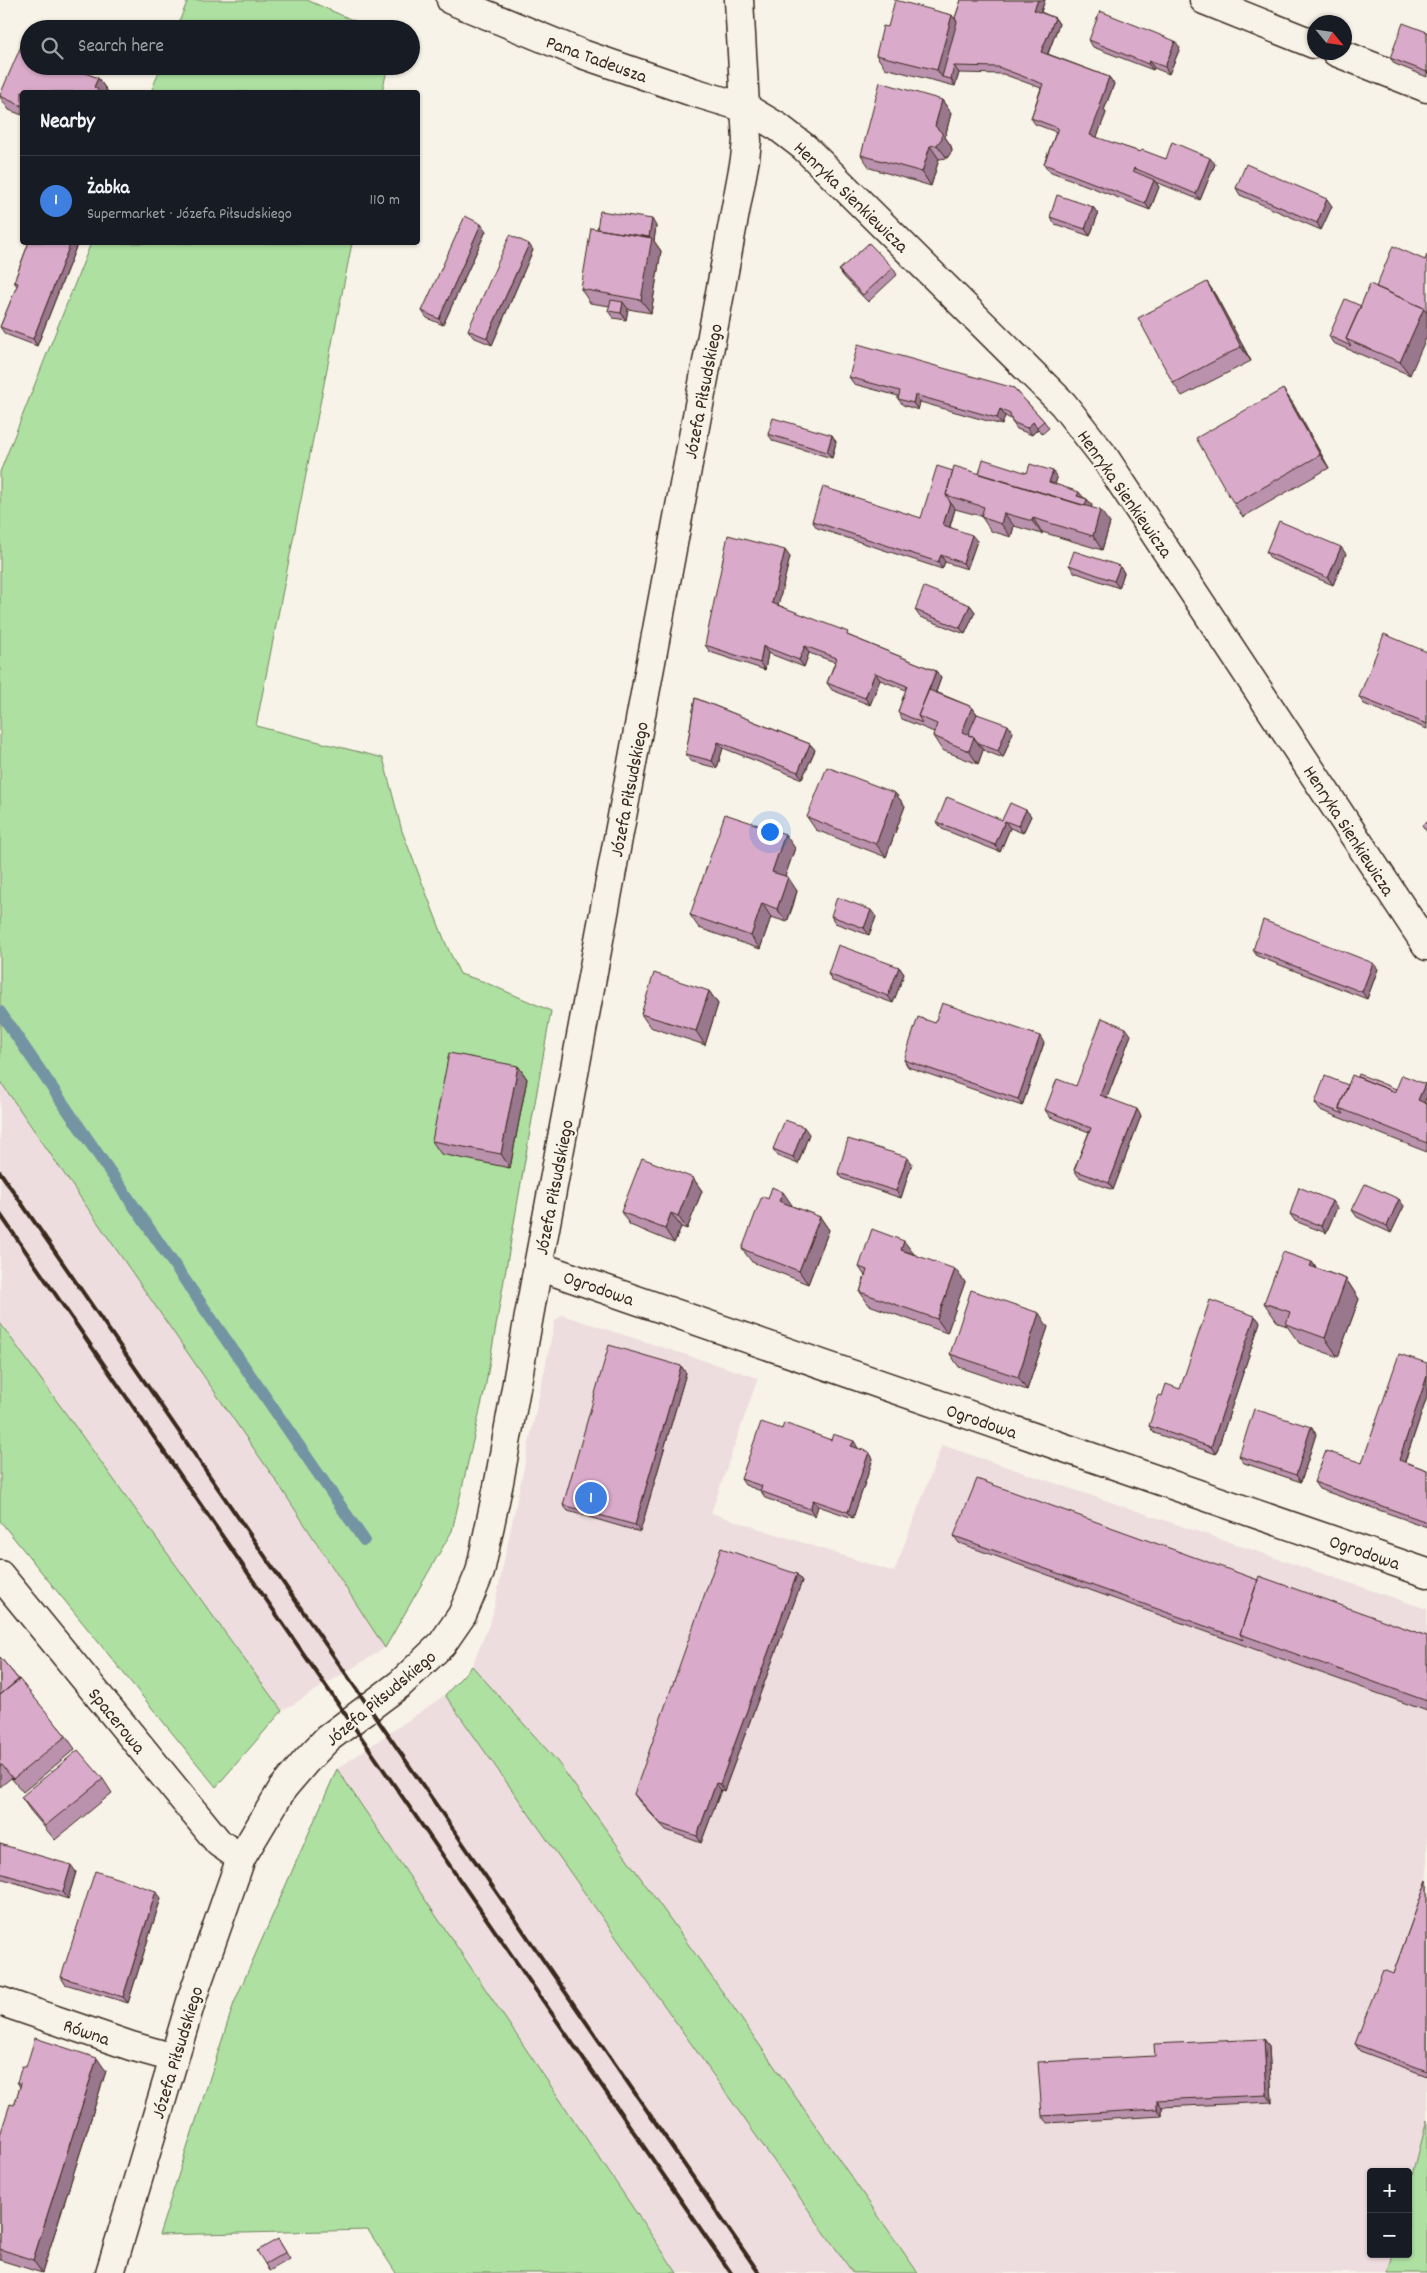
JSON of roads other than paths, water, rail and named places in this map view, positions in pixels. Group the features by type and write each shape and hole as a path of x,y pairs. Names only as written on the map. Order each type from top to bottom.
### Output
{"street":[{"name":"Pana Tadeusza","path":"451,0 582,54 746,108"},
{"name":"Józefa Piłsudskiego","path":"110,2273 174,2058 221,1910 241,1858 283,1788 306,1761 327,1739 400,1684 442,1644 462,1615 480,1572 499,1482 744,166 747,141 739,0"},
{"path":"1204,0 1307,41"},
{"path":"1352,58 1427,88"},
{"name":"Henryka Sienkiewicza","path":"746,108 778,127 804,147 1063,404 1102,455 1427,946"},
{"name":"Ogrodowa","path":"538,1266 1427,1573"},
{"name":"Spacerowa","path":"0,1575 219,1843 241,1858"},
{"name":"Równa","path":"0,2001 131,2046 174,2058"}],"waterway":[{"path":"0,1012 364,1540"}],"railway":[{"path":"0,1172 759,2273"},
{"path":"0,1214 731,2273"}],"place":[{"name":"Żabka","path":"591,1498"}]}
